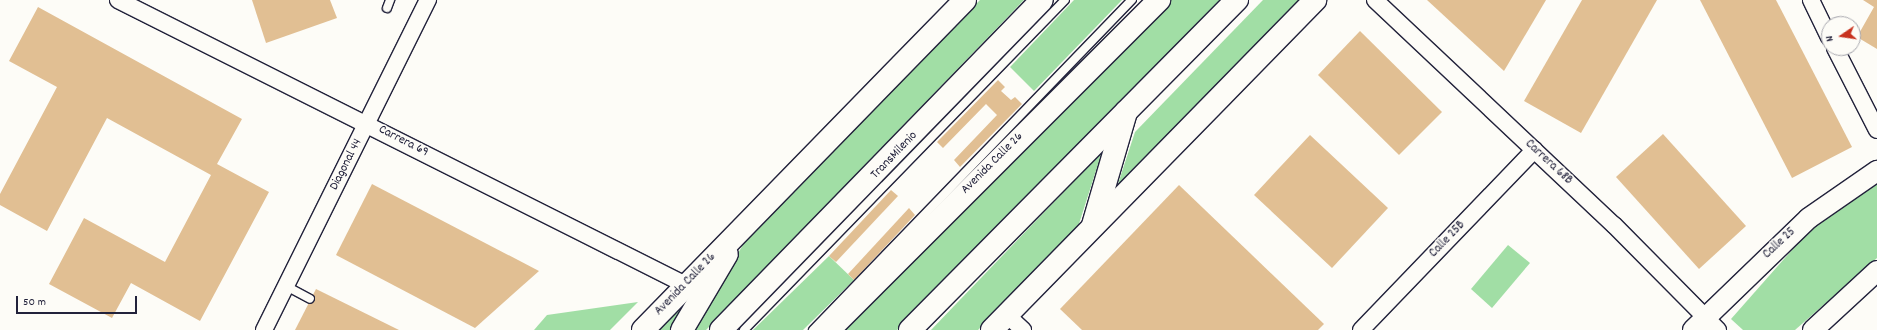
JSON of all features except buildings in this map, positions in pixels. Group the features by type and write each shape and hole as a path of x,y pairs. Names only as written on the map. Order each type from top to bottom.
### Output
{"main road":[{"name":"Avenida Calle 26","path":"643,330 965,0"},
{"path":"721,330 1042,0"},
{"name":"Avenida Calle 26","path":"829,330 1159,0"},
{"path":"992,330 1315,0"},
{"path":"910,330 1127,109 1235,3"},
{"path":"1092,228 1127,109"},
{"path":"682,330 744,226"}],"street":[{"name":"Carrera 69","path":"118,0 368,124 686,285"},
{"name":"Diagonal 44","path":"264,330 368,124 428,0"},
{"name":"Carrera 68B","path":"1375,0 1534,150 1705,326"},
{"path":"1811,0 1821,21"},
{"path":"1839,56 1877,130"},
{"name":"Calle 25B","path":"1361,330 1534,150"},
{"name":"Calle 25","path":"1705,326 1809,218 1877,171"},
{"path":"1813,330 1877,271"},
{"path":"1007,315 1023,330"}],"lane":[{"name":"TransMilenio","path":"744,330 1065,0"},
{"path":"812,330 1132,0"},
{"path":"286,286 310,299"}],"green space":[{"path":"980,0 1024,0 706,330 691,330 746,240"},
{"path":"1074,0 1122,0 1034,91 1010,67"},
{"path":"1170,0 1220,0 897,330 841,330"},
{"path":"1263,0 1305,0 1113,199 1135,132"},
{"path":"1102,152 1077,230 978,330 931,330"},
{"path":"1877,184 1877,258 1795,330 1743,330 1731,319 1807,233"},
{"path":"1508,245 1530,263 1492,308 1471,289"},
{"path":"829,256 854,280 803,330 753,330"},
{"path":"638,302 610,330 534,330 547,315"},
{"path":"686,302 674,330 659,330"}]}
